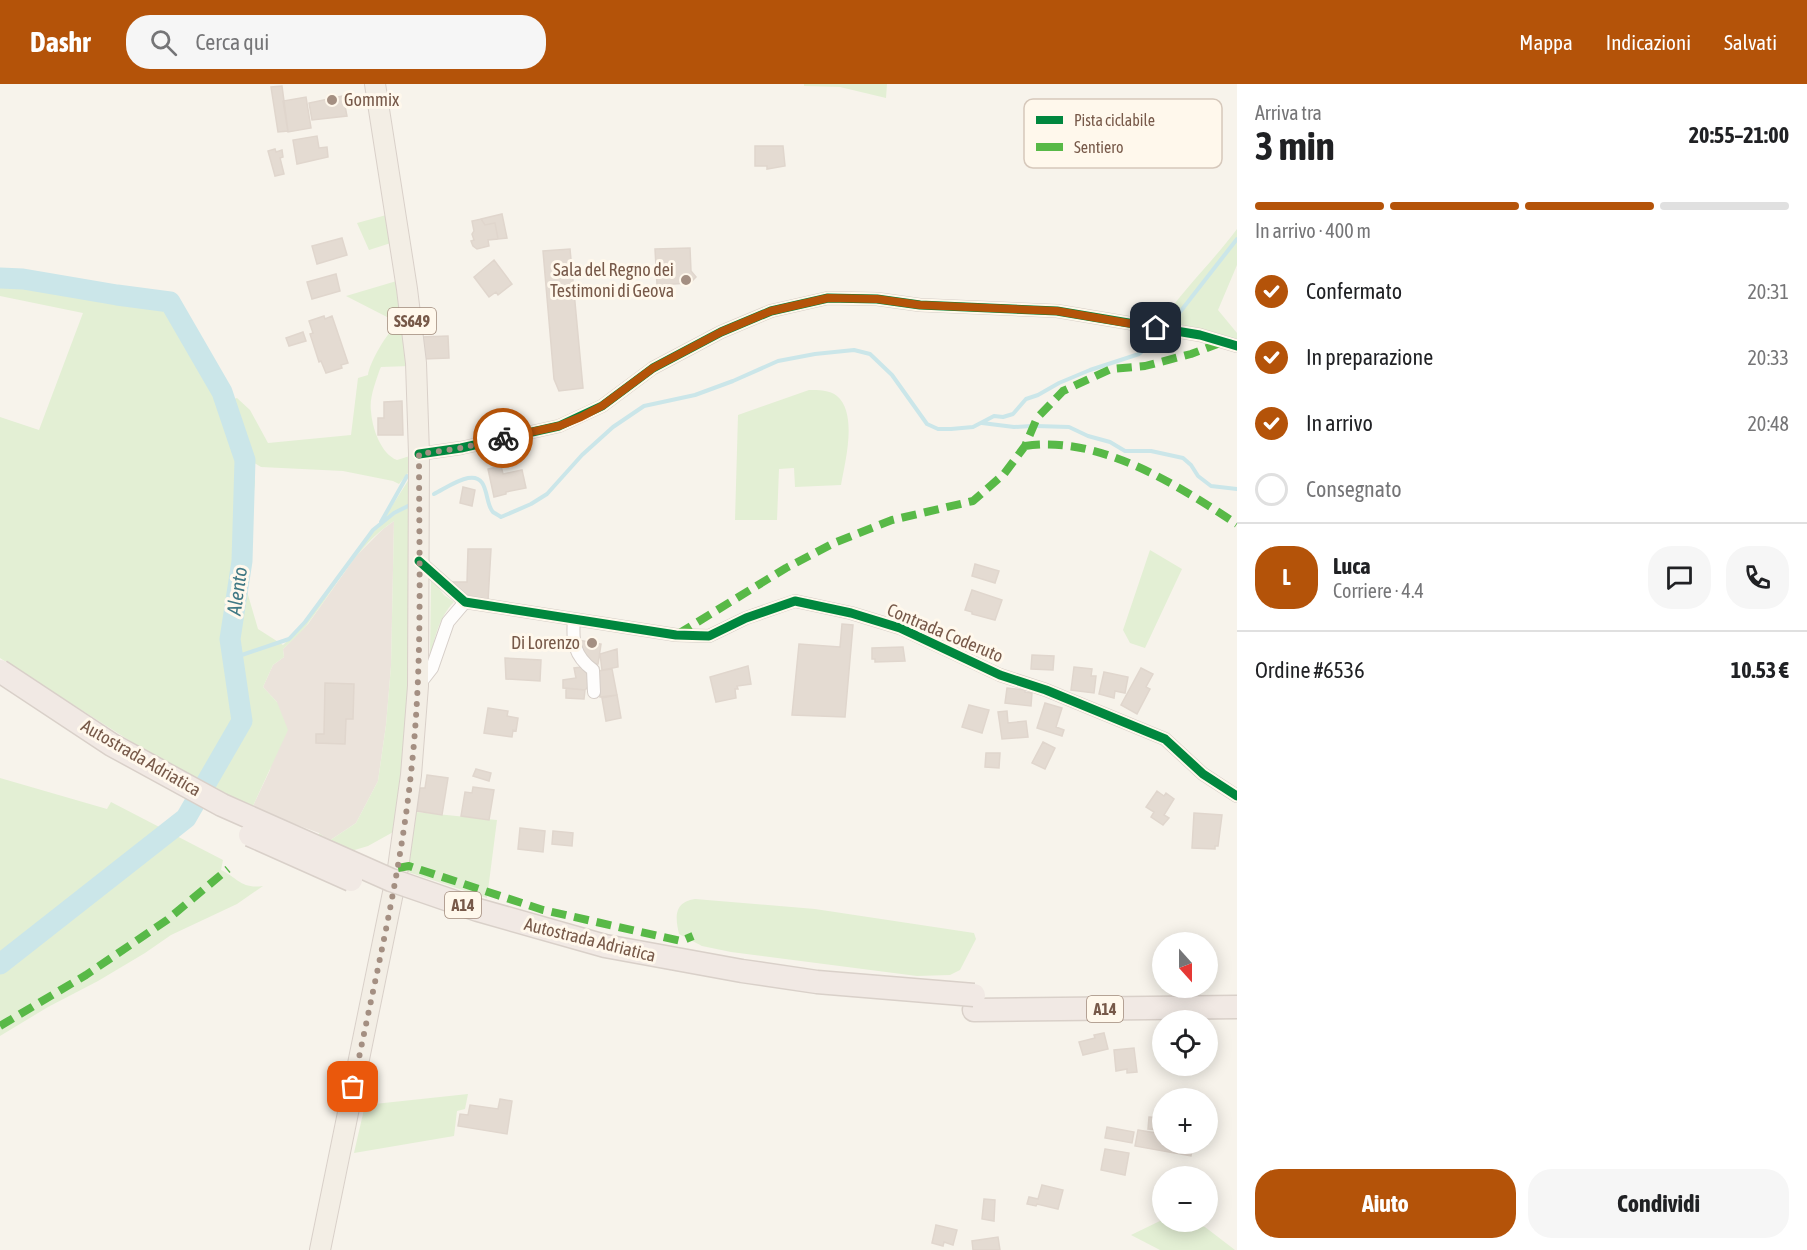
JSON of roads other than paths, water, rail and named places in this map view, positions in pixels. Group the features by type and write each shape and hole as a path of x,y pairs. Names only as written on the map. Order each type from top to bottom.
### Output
{"highway":[{"name":"Autostrada Adriatica","path":"0,671 112,745 222,805 370,871 478,910 605,946 732,970 974,1002 1237,992"},
{"name":"Autostrada Adriatica","path":"0,690 105,758 213,817 292,855 378,891 536,944 604,961 722,984 815,998 1237,1007"}],"main road":[{"name":"SS649","path":"320,1250 399,868 411,775 418,686 420,561 417,384 412,329 375,84"}],"street":[{"path":"419,454 461,448 559,426 602,406 653,368 721,332 771,311 828,298 1057,311 1200,335 1237,346"},
{"path":"418,686 432,668 448,622 465,602 420,561"},
{"name":"Contrada Coderuto","path":"465,602 676,635 709,636 746,618 795,602 851,613 900,628 1000,675 1046,690 1165,739 1203,774 1237,796"},
{"path":"574,619 574,645 579,657 593,670 594,692"}],"waterway":[{"path":"1173,321 1237,239"},
{"name":"Alento","path":"0,278 23,279 170,302 222,392 245,460 242,561 230,639 242,721 186,818 0,964"},
{"path":"434,494 459,481 475,478 483,485 490,508 501,517 547,494 582,455 613,427 644,406 695,395 778,361 854,350 870,354 892,375 927,424 938,429 951,429 973,427 994,416 1003,417 1013,414 1026,399 1090,370 1139,354 1164,333"},
{"path":"982,423 1014,427 1032,426"},
{"path":"1036,426 1069,427 1088,436 1110,442 1125,451 1151,451 1183,458 1198,476 1211,486 1237,489"},
{"path":"381,522 407,476"},
{"path":"233,658 289,639 305,622 373,530 394,513 412,504"}],"place":[{"name":"Gommix","path":"332,100"},
{"name":"Sala del Regno dei Testimoni di Geova","path":"686,280"},
{"name":"Di Lorenzo","path":"592,643"}]}
